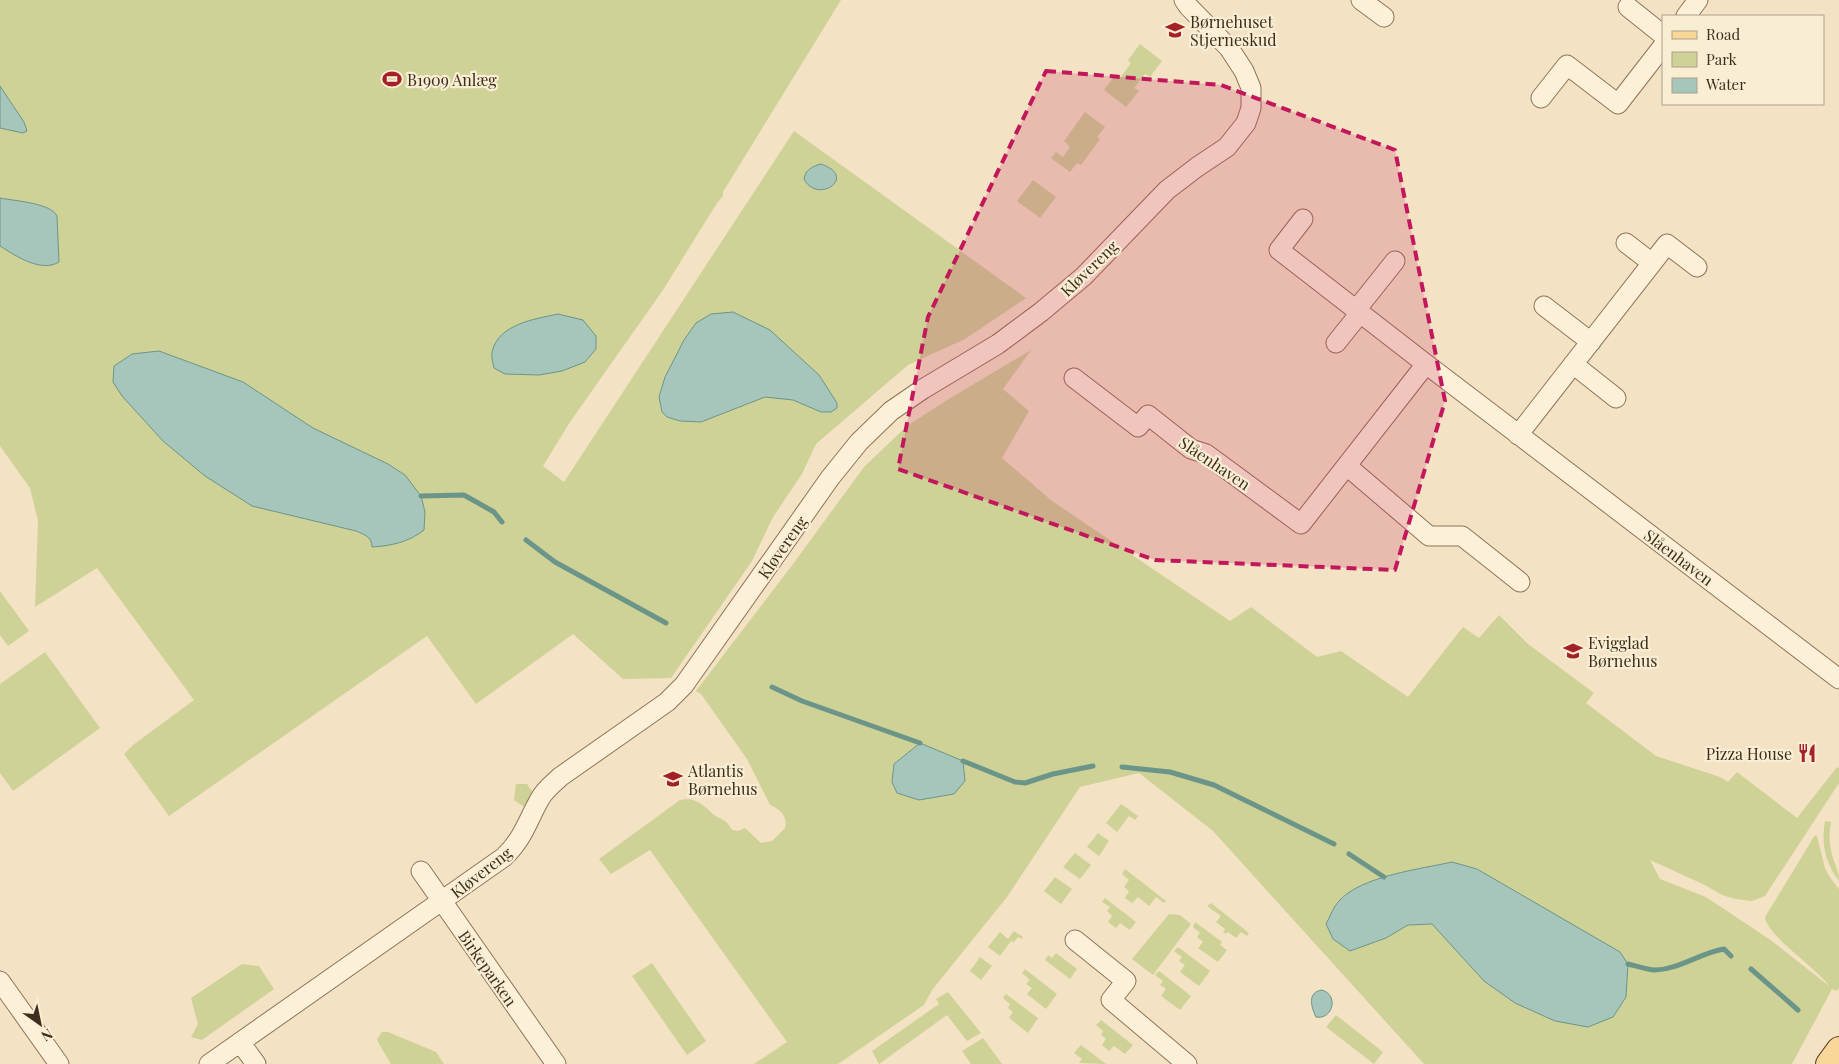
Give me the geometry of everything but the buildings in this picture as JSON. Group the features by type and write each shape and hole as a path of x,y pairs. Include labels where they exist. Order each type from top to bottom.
{"main road":[{"path":"1828,1064 1839,1049"}],"street":[{"name":"Kløvereng","path":"209,1064 490,868 515,847 524,834 542,796 560,777 667,702 684,685 830,478 859,442 890,411 998,344 1041,312 1084,276 1167,190 1227,147 1246,123 1249,116 1251,88 1244,71 1229,48 1184,0"},
{"path":"1362,0 1384,17"},
{"path":"1687,15 1698,0"},
{"path":"1628,7 1662,34"},
{"path":"1542,98 1567,65 1618,104 1662,47"},
{"name":"Slåenhaven","path":"1303,219 1279,250 1518,435 1839,679"},
{"path":"1626,243 1652,263"},
{"path":"1518,435 1667,244 1697,267"},
{"path":"1336,343 1395,261"},
{"path":"1544,306 1591,342"},
{"name":"Slåenhaven","path":"1074,378 1138,428 1148,415 1192,449 1206,454 1301,524 1426,364"},
{"path":"1573,364 1616,398"},
{"path":"1347,466 1429,536 1462,536 1520,582"},
{"name":"Birkeparken","path":"421,871 556,1064"},
{"path":"1075,940 1126,982 1110,1000 1188,1064"},
{"path":"0,981 59,1064"},
{"path":"240,1042 256,1064"}],"highlighted area":[{"path":"1046,71 1221,85 1395,150 1445,401 1395,570 1155,560 898,469 928,317"}],"green space":[{"path":"0,0 841,0 723,192 723,196 663,290 570,422 543,466 564,482 794,131 1026,298 965,339 908,365 816,444 802,474 773,517 752,561 671,678 623,679 573,634 476,704 427,636 169,816 124,754 133,745 194,700 97,568 35,607 38,521 30,488 0,446"},
{"path":"1140,44 1162,61 1150,77 1145,74 1134,88 1139,91 1126,107 1104,90 1116,74 1121,77 1131,63 1128,60"},
{"path":"1085,112 1105,127 1097,137 1100,139 1081,165 1077,163 1070,172 1051,158 1056,152 1063,157 1070,147 1064,141"},
{"path":"1033,180 1056,197 1040,218 1017,201"},
{"path":"1031,350 1003,389 1029,411 1002,458 1052,501 1230,621 1251,607 1317,657 1341,651 1408,697 1463,627 1479,638 1499,615 1528,644 1594,693 1586,703 1656,756 1720,777 1728,782 1737,772 1797,818 1837,767 1839,768 1839,783 1765,896 1752,901 1722,895 1705,885 1650,860 1660,879 1706,897 1772,941 1829,986 1774,933 1765,917 1815,835 1817,836 1825,868 1839,889 1839,988 1836,991 1832,989 1792,1064 1424,1064 1213,831 1139,773 1080,787 1007,897 932,990 924,1005 838,1064 754,1064 787,1042 650,850 611,874 599,859 680,800 686,799 699,803 726,822 732,830 738,831 745,828 761,843 772,841 785,828 784,817 780,811 770,805 747,759 701,694 696,691 864,467 907,426","holes":["1477,869 1458,951 1432,924 1408,925"]},
{"path":"0,591 29,631 8,646 0,635"},
{"path":"45,652 100,728 13,791 0,773 0,684"},
{"path":"516,784 527,784 534,794 526,808 514,800"},
{"path":"1121,804 1138,816 1135,820 1129,816 1117,832 1106,823"},
{"path":"1825,821 1831,822 1830,846 1839,881 1830,867 1825,853"},
{"path":"1098,833 1109,841 1099,856 1087,847"},
{"path":"1075,853 1091,865 1080,879 1063,867"},
{"path":"1125,869 1166,901 1164,903 1156,897 1149,906 1138,897 1132,903 1125,898 1129,891 1124,887 1129,880 1122,874"},
{"path":"1055,877 1072,889 1061,904 1044,891"},
{"path":"1105,898 1136,922 1130,930 1120,923 1116,928 1108,922 1112,916 1107,911 1110,907 1102,902"},
{"path":"1211,903 1249,933 1247,936 1241,932 1236,938 1228,932 1226,934 1223,932 1225,929 1216,922 1221,916 1207,906"},
{"path":"1169,914 1180,915 1191,924 1153,975 1132,959"},
{"path":"1195,922 1222,942 1220,945 1227,950 1218,962 1198,948 1203,942 1197,937 1200,933 1193,927"},
{"path":"1014,931 1023,937 1022,939 1018,937 1014,942 1011,941 1000,956 988,947 1000,932 1008,939"},
{"path":"1178,947 1210,971 1199,986 1180,972 1185,965 1179,961 1182,957 1174,951"},
{"path":"1056,953 1077,969 1070,979 1045,960 1048,955 1052,958"},
{"path":"980,957 992,966 981,980 970,971"},
{"path":"652,963 706,1041 687,1055 632,976"},
{"path":"242,964 259,966 274,989 202,1040 191,1037 198,1024 191,998"},
{"path":"1025,969 1057,994 1046,1009 1027,994 1032,988 1026,984 1030,980 1022,973"},
{"path":"1159,971 1191,996 1180,1010 1161,996 1166,989 1160,985 1163,981 1155,975"},
{"path":"948,992 981,1033 967,1041 947,1015 879,1064 872,1051 939,1004 936,999"},
{"path":"1006,994 1038,1018 1028,1033 1009,1018 1013,1012 1008,1008 1010,1004 1003,998"},
{"path":"1336,1015 1383,1052 1374,1064 1326,1027"},
{"path":"1101,1020 1133,1045 1125,1054 1114,1046 1109,1051 1102,1045 1106,1039 1101,1035 1103,1031 1096,1025"},
{"path":"382,1032 388,1032 436,1052 444,1064 391,1064 377,1039"},
{"path":"983,1038 1002,1064 971,1064 962,1051"},
{"path":"1081,1045 1106,1064 1079,1063 1082,1059 1074,1053"}],"water":[{"path":"0,86 24,122 27,131 23,133 0,128"},
{"path":"821,164 832,169 836,175 836,181 832,186 825,189 817,189 810,186 804,179 810,169"},
{"path":"0,198 40,205 48,208 57,216 59,262 44,266 29,262 0,246"},
{"path":"733,312 770,330 819,375 837,403 837,408 831,412 821,412 793,400 765,397 701,422 680,421 667,417 662,412 659,397 665,377 684,340 696,323 711,314"},
{"path":"558,314 583,320 596,336 596,349 585,362 562,371 539,375 505,374 494,368 492,352 496,343 509,329 519,324"},
{"path":"159,351 243,382 313,428 388,464 405,475 421,496 425,512 424,530 412,538 399,543 372,547 372,544 365,535 356,531 252,506 205,476 163,441 122,396 113,382 114,366 132,354"},
{"path":"920,743 963,761 965,781 954,794 919,800 897,793 892,782 894,764"},
{"path":"1452,862 1477,869 1620,952 1628,964 1626,997 1613,1017 1588,1027 1555,1021 1515,1003 1484,981 1432,924 1408,925 1386,938 1350,951 1333,939 1326,924 1337,903 1349,892 1362,885 1392,875"},
{"path":"1322,990 1331,997 1332,1006 1326,1015 1316,1017 1312,1005 1312,997 1317,991"}],"waterway":[{"path":"421,496 464,495 494,512 502,522"},
{"path":"526,540 555,562 666,623"},
{"path":"772,687 802,701 920,743"},
{"path":"963,761 1015,782 1025,783 1053,774 1093,766"},
{"path":"1122,767 1170,772 1214,785 1334,844"},
{"path":"1349,854 1384,877"},
{"path":"1628,964 1655,970 1673,967 1724,949 1731,956"},
{"path":"1751,969 1798,1010"}],"place":[{"name":"Børnehuset Stjerneskud","path":"1175,30"},
{"name":"B1909 Anlæg","path":"392,79"},
{"name":"Evigglad Børnehus","path":"1573,651"},
{"name":"Pizza House","path":"1807,753"},
{"name":"Atlantis Børnehus","path":"673,779"}]}
